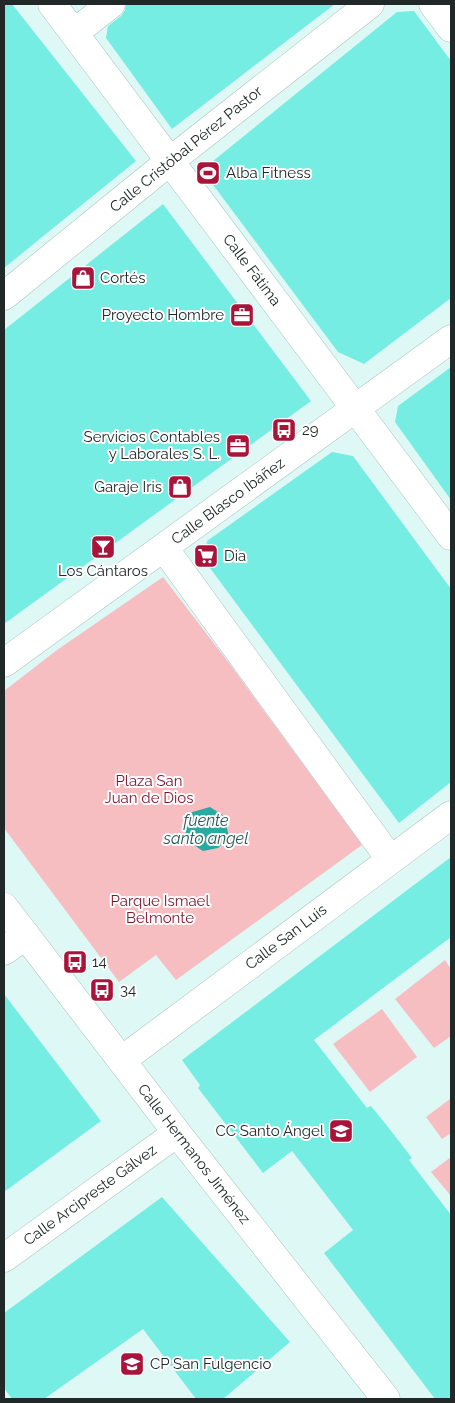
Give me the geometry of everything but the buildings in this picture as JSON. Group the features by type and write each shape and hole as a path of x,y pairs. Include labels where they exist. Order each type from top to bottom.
{"street":[{"name":"Calle Fátima","path":"52,4 451,536"},
{"path":"74,33 110,4"},
{"name":"Calle Cristóbal Pérez Pastor","path":"4,296 170,161 370,4"},
{"path":"433,4 451,28"},
{"name":"Calle Blasco Ibáñez","path":"4,663 451,339"},
{"path":"164,548 390,859"},
{"name":"Calle San Luis","path":"122,1060 451,815"},
{"name":"Calle Hermanos Jiménez","path":"4,907 177,1133 386,1399"},
{"path":"4,951 26,935"},
{"name":"Calle Arcipreste Gálvez","path":"4,1258 177,1133"}],"green space":[{"name":"Plaza San Juan de Dios","path":"163,577 229,663 362,845 176,980 156,955 119,982 4,828 4,691 57,650"},
{"path":"445,960 451,969 451,1036 434,1048 395,999"},
{"path":"382,1009 417,1057 370,1092 333,1044"},
{"path":"450,1099 451,1133 442,1139 426,1117"},
{"path":"451,1157 451,1196 431,1172"}],"water":[{"name":"fuente santo angel","path":"210,807 224,816 229,837 218,848 203,851 189,839 186,826 189,813"}],"place":[{"name":"Alba Fitness","path":"208,173"},
{"name":"Cortés","path":"83,278"},
{"name":"Proyecto Hombre","path":"242,315"},
{"name":"29","path":"284,430"},
{"name":"Servicios Contables y Laborales S. L.","path":"238,446"},
{"name":"Garaje Iris","path":"180,487"},
{"name":"Los Cántaros","path":"103,547"},
{"name":"Dia","path":"206,556"},
{"name":"14","path":"75,962"},
{"name":"34","path":"102,990"},
{"name":"CC Santo Ángel","path":"341,1131"},
{"name":"CP San Fulgencio","path":"132,1364"}],"park label":[{"name":"Parque Ismael Belmonte","path":"160,910"}]}
